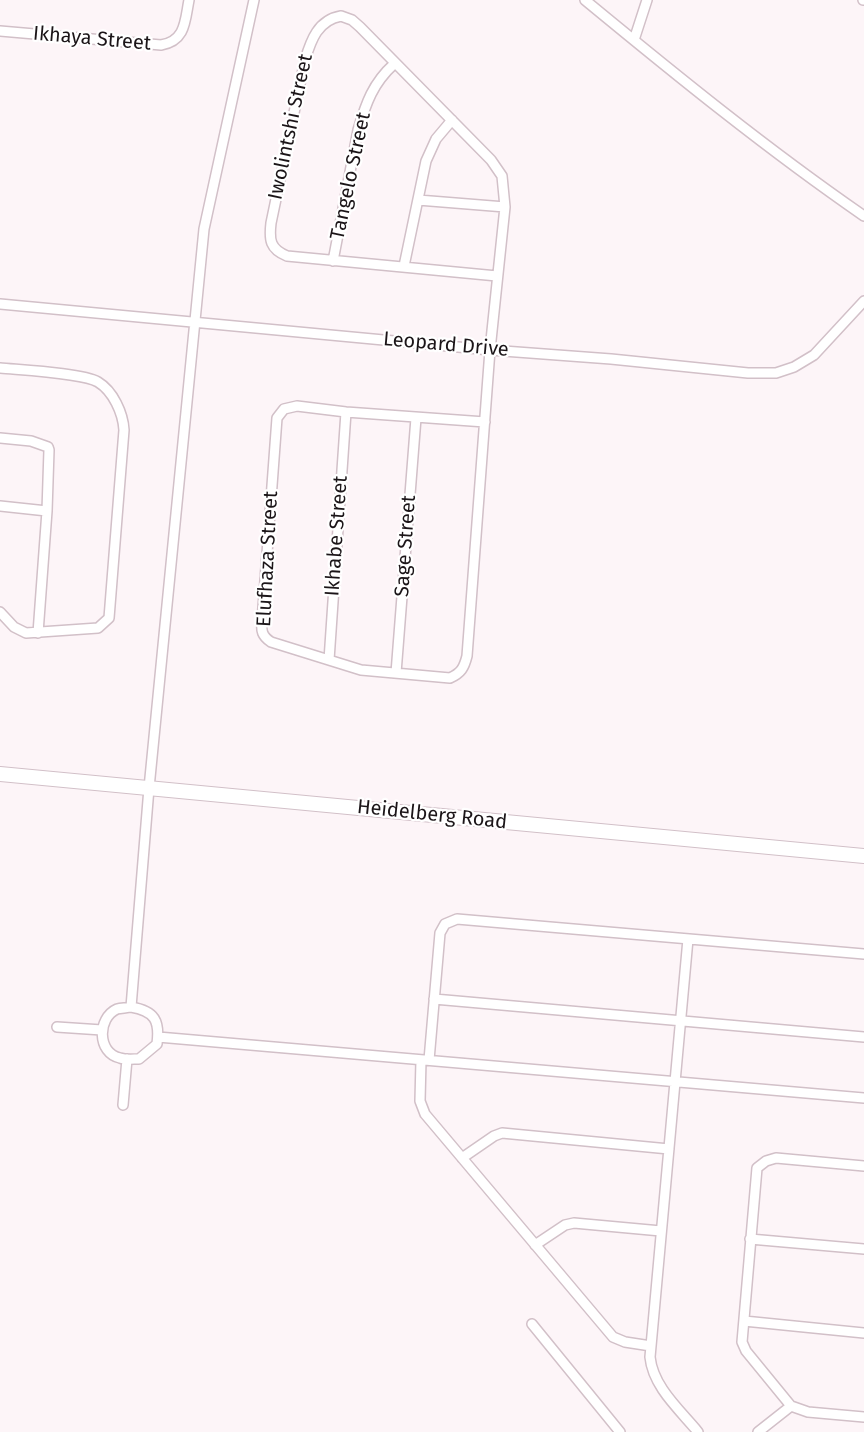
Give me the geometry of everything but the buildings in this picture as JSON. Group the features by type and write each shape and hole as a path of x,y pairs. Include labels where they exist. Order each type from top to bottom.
{"main road":[{"name":"Heidelberg Road","path":"0,774 864,856"}],"street":[{"name":"Ikhaya Street","path":"0,31 161,45 171,43 181,34 189,0"},
{"path":"131,1007 149,788 204,230 254,0"},
{"path":"585,0 806,175 864,216"},
{"path":"634,40 647,0"},
{"name":"Iwolintshi Street","path":"490,350 505,207 502,176 498,168 360,27 352,20 341,16 326,21 309,45 275,200 270,231 271,241 278,252 287,256 497,276"},
{"name":"Tangelo Street","path":"333,261 364,109 377,82 394,64"},
{"path":"404,267 430,151 436,139 452,120"},
{"path":"418,200 505,207"},
{"name":"Leopard Drive","path":"0,304 196,324 776,373 794,367 814,355 864,301"},
{"name":"Elufhaza Street","path":"485,422 291,406 281,412 277,418 261,631 264,637 271,642 361,670 450,678 459,674 465,667 467,656 485,422 490,350"},
{"path":"0,368 84,378 99,382 116,404 123,421 124,437 109,618 98,628 26,633 20,631 0,612"},
{"name":"Ikhabe Street","path":"329,660 346,412"},
{"name":"Sage Street","path":"396,673 416,418"},
{"path":"0,438 31,441 48,447 50,454 38,633"},
{"path":"0,506 47,511"},
{"path":"651,1346 613,1337 424,1114 420,1101 434,999 440,933 445,924 457,919 864,954"},
{"path":"688,939 651,1346 651,1368 658,1384 698,1432"},
{"path":"434,999 864,1037"},
{"path":"131,1007 144,1010 153,1016 159,1028 157,1044 139,1059 118,1058 109,1052 103,1043 102,1030 107,1017 116,1010 131,1007"},
{"path":"57,1027 102,1030"},
{"path":"158,1037 864,1098"},
{"path":"123,1105 127,1059"},
{"path":"462,1158 502,1133 669,1149"},
{"path":"864,1166 776,1158 766,1161 757,1168 742,1342 746,1352 791,1406 808,1412 864,1417"},
{"path":"535,1245 565,1224 661,1231"},
{"path":"750,1239 864,1249"},
{"path":"744,1322 864,1333"},
{"path":"532,1324 620,1432"},
{"path":"758,1432 791,1406"}]}
